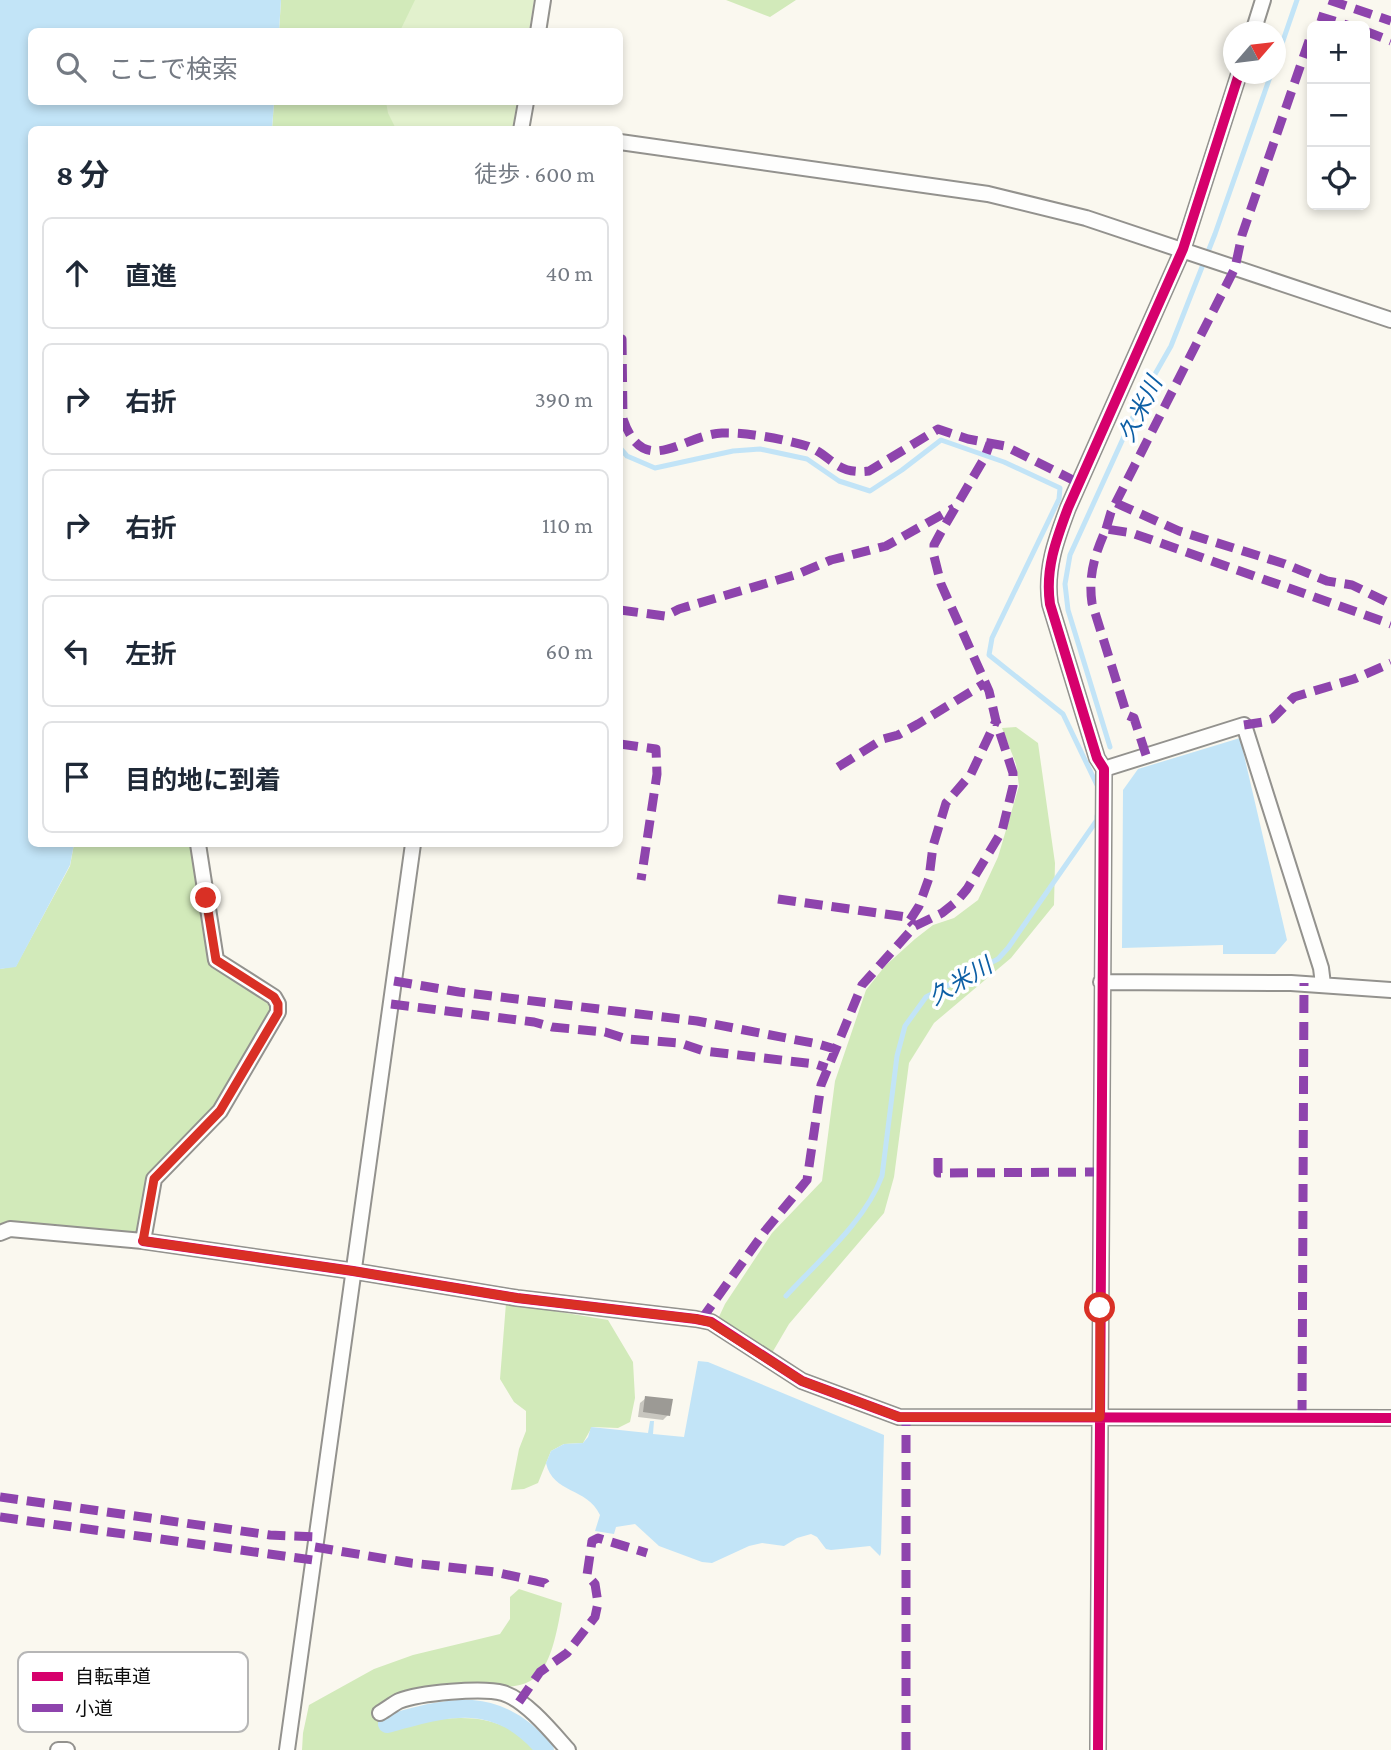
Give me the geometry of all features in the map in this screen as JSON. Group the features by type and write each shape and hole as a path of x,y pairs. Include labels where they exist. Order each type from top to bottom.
{"street":[{"path":"539,28 543,0"},
{"path":"1256,21 1263,0"},
{"path":"1098,1750 1104,769 1097,758 1050,604 1047,586 1052,549 1068,508 1185,250 1236,84"},
{"path":"522,126 525,105"},
{"path":"623,142 989,194 1086,218 1391,320"},
{"path":"1104,769 1244,725 1321,968 1323,984"},
{"path":"143,1241 154,1179 220,1111 278,1013 278,1004 274,997 216,960 198,847"},
{"path":"287,1750 413,847"},
{"path":"1101,982 1323,984 1391,990"},
{"path":"0,1233 10,1229 143,1241 517,1298 710,1322 802,1381 899,1417 1391,1418"},
{"path":"380,1713 400,1701 436,1694 504,1693 540,1719 568,1750"},
{"path":"58,1750 67,1750"}],"green space":[{"path":"281,0 415,0 401,28 279,28"},
{"path":"327,0 534,0 529,28 324,28"},
{"path":"726,0 796,0 770,17"},
{"path":"274,105 387,105 394,126 272,126"},
{"path":"313,105 517,105 513,126 310,126"},
{"path":"1016,727 1038,743 1055,863 1054,905 1011,958 934,1023 909,1063 894,1177 884,1213 789,1324 772,1353 734,1337 717,1321 725,1304 772,1233 822,1181 835,1081 866,990 885,966 915,939 933,925 954,918 978,900 998,857 1019,786 1016,764 1002,728"},
{"path":"73,847 192,847 210,956 270,1001 272,1011 211,1111 148,1176 138,1231 132,1234 17,1222 0,1224 0,969 16,966 70,866"},
{"path":"506,1303 608,1320 633,1362 635,1398 630,1422 618,1428 592,1427 583,1443 564,1444 551,1451 538,1483 524,1489 511,1490 519,1449 526,1431 526,1411 514,1402 500,1379"},
{"path":"519,1589 562,1603 547,1661 538,1675 525,1683 510,1687 429,1689 375,1710 388,1728 447,1718 485,1720 520,1735 536,1750 302,1750 309,1705 374,1669 413,1655 500,1634 510,1619 510,1597"}],"water":[{"path":"0,0 281,0 279,28 28,28 28,105 274,105 272,126 28,126 28,847 73,847 70,865 16,967 0,969"},
{"path":"1240,738 1287,940 1275,954 1223,954 1223,945 1122,948 1123,790 1138,769"},
{"path":"698,1361 708,1362 884,1435 880,1556 870,1546 826,1549 817,1537 811,1534 784,1546 762,1543 749,1546 712,1563 702,1562 659,1546 635,1524 616,1527 614,1534 595,1531 600,1515 587,1499 563,1486 550,1473 546,1463 551,1451 564,1444 583,1443 591,1427 648,1433 650,1421 654,1421 653,1434 684,1437"}],"building":[{"path":"645,1396 673,1399 670,1416 643,1412"}],"waterway":[{"name":"久米川","path":"1286,32 1297,0"},
{"name":"久米川","path":"1110,747 1068,610 1065,584 1070,555 1142,397 1171,346 1215,234 1268,84"},
{"path":"623,451 627,456 655,468 733,451 760,449 807,459 839,481 870,491 941,440 1004,462 1060,488 1059,499 992,638 989,655 1063,714 1097,785"},
{"name":"久米川","path":"786,1296 853,1225 882,1176 897,1056 905,1026 926,997 998,959 1097,820 1097,816"},
{"path":"387,1724 432,1712 472,1709 509,1719 545,1750"}],"marked path":[{"path":"1329,0 1391,21"},
{"path":"1318,16 1334,21"},
{"path":"1370,33 1391,41"},
{"path":"1106,529 1111,512 1235,268 1242,235 1307,46"},
{"path":"623,419 632,437 642,447 653,451 665,450 707,435 742,434 807,446 841,467 858,471 869,471 938,429 968,439 1005,446 1079,483"},
{"path":"701,1320 765,1231 807,1180 821,1085 862,985 915,926 942,913 957,901 1002,831 1013,786 1013,773 989,691 941,584 934,556 934,545 985,457 990,443"},
{"path":"1116,503 1179,531 1285,564 1327,581 1352,585 1391,604"},
{"path":"623,610 665,616 679,609 798,574 831,560 886,546 954,508"},
{"path":"1146,755 1134,718 1127,715 1092,603 1093,565 1106,529 1132,533 1391,624"},
{"path":"1244,725 1272,719 1294,697 1354,679 1391,663"},
{"path":"838,767 883,739 898,735 918,724 985,683"},
{"path":"910,920 919,906 929,878 933,846 946,803 971,774 996,721"},
{"path":"623,744 656,749 657,774 641,880"},
{"path":"778,899 906,917 913,924"},
{"path":"394,981 459,992 697,1021 835,1049"},
{"path":"1302,1418 1304,983"},
{"path":"391,1004 605,1032 627,1039 680,1043 704,1051 815,1064 827,1068"},
{"path":"938,1158 938,1173 1101,1172"},
{"path":"906,1417 906,1750"},
{"path":"0,1497 270,1535 316,1537"},
{"path":"0,1517 313,1560"},
{"path":"519,1702 540,1672 567,1653 595,1617 598,1603 595,1584 587,1575 592,1541 598,1538 647,1553"},
{"path":"315,1547 411,1563 495,1572 545,1583 550,1591"}],"cycle path":[{"path":"1098,1750 1104,769 1097,758 1050,604 1049,579 1056,543 1068,508 1183,249 1236,84"},
{"path":"143,1241 517,1298 711,1322 802,1381 899,1417 1391,1418"}],"route":[{"path":"206,898 216,960 274,997 278,1004 278,1013 220,1111 154,1179 143,1241 517,1298 710,1322 802,1381 899,1417 1100,1417 1100,1308"}]}
